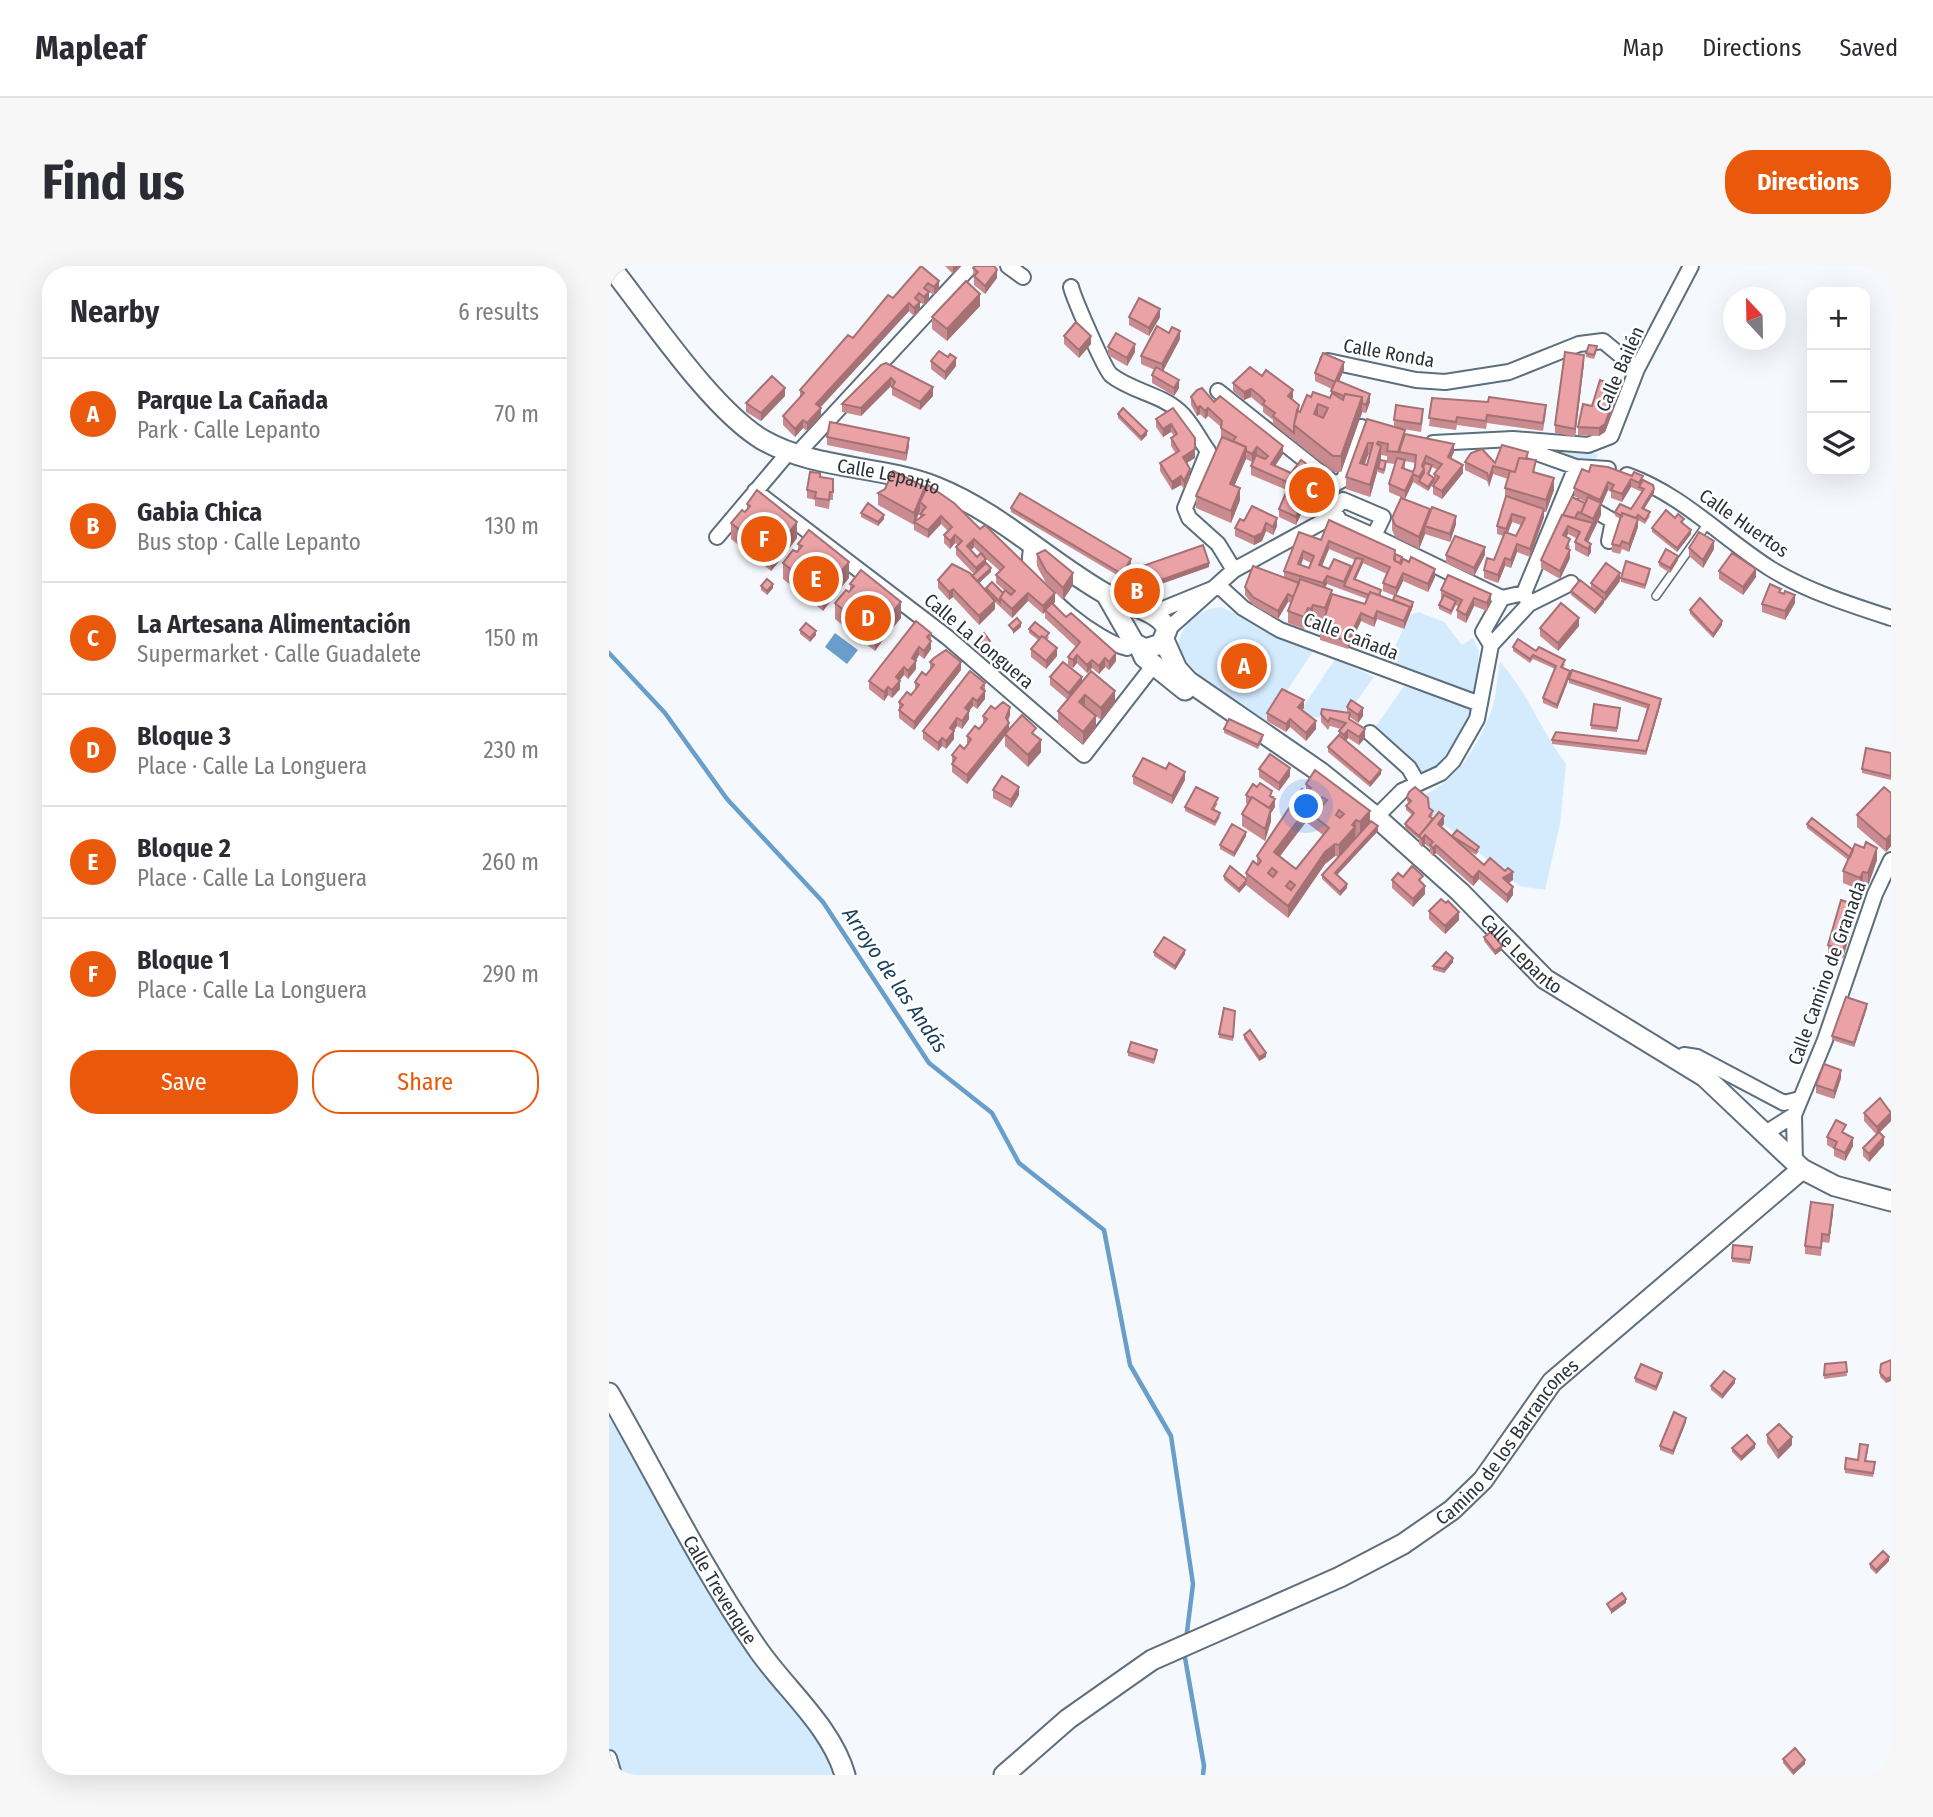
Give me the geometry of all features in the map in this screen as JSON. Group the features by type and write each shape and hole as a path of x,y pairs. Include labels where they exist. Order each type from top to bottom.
{"street":[{"name":"Calle Lepanto","path":"610,266 713,396 760,438 792,454 901,475 934,486 967,502 1106,594 1150,613"},
{"path":"717,537 755,491 888,365 971,266"},
{"path":"1008,266 1023,277"},
{"name":"Calle Bailén","path":"1421,442 1444,444 1513,439 1588,445 1601,442 1613,432 1637,369 1691,266"},
{"path":"1071,287 1077,308 1095,339 1110,375 1179,411 1208,451 1185,508 1189,518 1241,566 1265,572 1257,567 1256,562 1323,525 1329,528 1325,538"},
{"name":"Calle Ronda","path":"1328,361 1416,380 1445,382 1509,372 1579,344 1603,341 1637,369"},
{"path":"1218,391 1374,536 1502,598 1527,598 1570,583"},
{"path":"1135,642 1156,648 1165,635 1241,566 1322,522 1337,502 1361,428 1398,437"},
{"name":"Calle Huertos","path":"1513,439 1517,446 1576,467 1594,466 1617,471 1655,485 1773,570 1847,604 1891,618"},
{"path":"1375,817 1402,791 1417,782 1441,774 1453,761 1477,719 1491,645 1527,598 1576,467"},
{"name":"Calle La Longuera","path":"755,491 947,637 1084,755 1153,666"},
{"path":"1564,494 1603,513 1613,521 1609,541"},
{"path":"1337,502 1383,517 1374,536"},
{"path":"1293,555 1299,540 1310,544"},
{"path":"1032,543 1030,565 1040,584 1060,605 1112,645 1127,648 1135,642"},
{"path":"1135,642 1133,621 1216,587"},
{"name":"Calle Cañada","path":"1216,587 1243,608 1280,630 1480,704"},
{"name":"Calle Lepanto","path":"1106,594 1144,657 1153,666 1187,692 1228,716 1248,723"},
{"path":"1491,645 1483,632 1502,598"},
{"path":"1150,613 1162,619 1165,635"},
{"name":"Calle Lepanto","path":"1165,635 1177,669 1188,681 1320,772 1375,817 1460,892 1545,979 1680,1059 1731,1099 1799,1166 1835,1186 1891,1201"},
{"path":"1370,733 1409,768 1417,782"},
{"name":"Calle Camino de Granada","path":"1790,1118 1825,1040 1875,894 1891,860"},
{"path":"1680,1059 1684,1055 1697,1057 1784,1103 1790,1118 1799,1166"},
{"path":"1784,1103 1800,1099"},
{"path":"1764,1134 1790,1118"},
{"name":"Camino de los Barrancones","path":"1004,1775 1068,1719 1124,1676 1151,1660 1340,1577 1403,1544 1452,1510 1483,1480 1552,1382 1799,1166"},
{"name":"Calle Trevenque","path":"610,1396 722,1593 757,1649 834,1748 845,1775"},
{"path":"609,1758 614,1775"}],"lane":[{"path":"1656,596 1708,523"}],"shaded area":[{"path":"1538,444 1598,454 1595,461 1577,462 1540,451"},
{"path":"1221,607 1314,650 1267,721 1206,684 1182,658 1179,643 1187,624 1210,609"},
{"path":"1419,612 1444,622 1462,645 1473,638 1479,651 1476,696 1388,661 1410,615"},
{"path":"1335,659 1374,677 1347,714 1350,721 1298,715"},
{"path":"1500,662 1510,673 1566,764 1560,824 1545,890 1520,886 1429,812 1421,796 1446,782 1475,746 1493,705"},
{"path":"1404,686 1475,707 1457,748 1443,764 1424,774 1374,729"},
{"path":"609,1418 696,1559 726,1617 830,1755 838,1775 609,1775"}],"water":[{"path":"835,633 858,650 847,664 825,647"}],"building":[{"path":"921,266 939,281 934,287 928,283 924,288 929,292 924,297 919,293 915,298 920,302 914,308 909,303 816,404 821,408 807,423 803,420 795,429 783,416 804,393 800,390 848,335 853,338 888,295 893,298"},
{"path":"994,266 997,270 985,286 974,276 978,272 973,268"},
{"path":"966,281 980,294 947,329 932,317"},
{"path":"1139,298 1160,309 1149,328 1129,317"},
{"path":"1076,322 1091,336 1079,350 1064,336"},
{"path":"1157,326 1169,333 1172,327 1180,331 1162,364 1141,356"},
{"path":"1116,333 1135,344 1127,358 1108,347"},
{"path":"1589,345 1597,346 1594,355 1586,353"},
{"path":"939,351 948,357 950,354 956,358 945,372 931,361"},
{"path":"1565,352 1584,355 1575,429 1555,425"},
{"path":"1323,353 1344,362 1335,382 1315,373"},
{"path":"886,363 933,387 920,402 892,387 895,382 891,378 861,408 842,404 881,365"},
{"path":"1156,367 1179,380 1174,388 1152,375"},
{"path":"1250,367 1262,376 1266,370 1293,390 1288,396 1299,405 1294,433 1273,416 1275,413 1263,404 1265,401 1259,395 1251,389 1244,392 1233,383"},
{"path":"772,376 785,388 761,413 746,403"},
{"path":"1336,380 1370,394 1366,405 1362,403 1362,397 1344,396 1331,391"},
{"path":"1600,380 1618,387 1605,424 1599,428 1578,427 1583,404 1592,406"},
{"path":"1202,388 1214,402 1220,396 1283,446 1271,464 1291,473 1301,460 1328,480 1321,494 1309,488 1296,517 1279,509 1291,481 1287,482 1251,466 1256,455 1265,459 1268,456 1257,447 1252,454 1246,451 1246,447 1233,441 1236,437 1221,428 1222,421 1208,408 1205,411 1200,406 1197,408 1191,397"},
{"path":"1313,392 1330,398 1332,393 1343,400 1345,394 1362,397 1341,456 1333,456 1294,425 1297,410 1300,412 1307,395 1311,397","holes":["1318,404 1328,408 1323,418 1314,414"]},
{"path":"1489,397 1546,405 1543,423 1487,415 1486,421 1457,417 1456,422 1429,418 1432,398 1488,402"},
{"path":"1396,405 1423,409 1421,424 1394,420"},
{"path":"1123,408 1147,431 1141,437 1118,414"},
{"path":"1173,408 1195,438 1195,449 1183,457 1190,469 1184,481 1181,476 1172,482 1160,463 1179,451 1171,438 1177,434 1171,424 1163,429 1156,419"},
{"path":"1367,419 1405,430 1398,452 1387,451 1388,444 1378,442 1381,446 1370,485 1346,477","holes":["1368,443 1373,443 1367,465 1360,463"]},
{"path":"830,422 909,438 906,453 827,437"},
{"path":"1405,434 1454,444 1448,457 1463,465 1442,491 1433,486 1439,477 1434,474 1442,464 1426,456 1422,466 1424,469 1419,477 1413,474 1405,491 1389,484 1397,458 1405,460 1402,468 1413,472 1415,467 1416,455 1399,452"},
{"path":"1222,437 1246,447 1230,484 1240,488 1231,511 1196,496"},
{"path":"1502,445 1528,452 1526,459 1519,458 1515,472 1493,466 1489,479 1487,473 1465,462 1471,453 1482,449 1495,463"},
{"path":"1519,458 1536,460 1533,472 1554,478 1546,500 1505,488 1510,471 1515,472"},
{"path":"1380,460 1386,461 1384,470 1378,468"},
{"path":"1425,463 1432,465 1428,474 1434,478 1428,487 1419,481 1424,473"},
{"path":"1591,465 1608,467 1632,476 1634,472 1643,476 1639,483 1631,479 1622,494 1611,490 1614,485 1608,482 1600,500 1574,488 1582,469 1589,472"},
{"path":"893,471 925,487 914,513 878,493 885,489"},
{"path":"810,472 833,479 833,492 830,492 829,500 815,498 816,492 807,490"},
{"path":"1643,480 1653,485 1654,489 1642,508 1650,512 1645,520 1638,515 1636,518 1615,512 1620,504 1631,509 1644,489 1639,487"},
{"path":"928,485 954,503 980,529 985,525 1055,593 1043,606 1028,593 1012,609 1000,598 1005,590 1011,595 1015,591 996,575 1004,567 974,539 967,546 977,557 981,553 986,559 976,568 956,547 962,541 955,535 950,541 944,535 952,527 941,516 928,530 914,522 924,515 920,514 926,507 920,502"},
{"path":"757,490 797,522 787,535 774,525 770,532 781,543 771,555 731,523 742,510 745,512 750,506 747,504"},
{"path":"1020,493 1131,559 1122,574 1011,508"},
{"path":"1506,496 1544,509 1530,549 1517,544 1511,560 1505,558 1498,575 1484,570 1487,558 1494,560 1505,532 1516,536 1525,518 1512,514 1506,529 1497,526"},
{"path":"1572,497 1585,503 1581,513 1578,512 1575,518 1563,515"},
{"path":"1588,497 1601,503 1593,519 1581,513"},
{"path":"1401,498 1430,509 1419,537 1395,525 1392,518"},
{"path":"868,503 884,515 878,522 861,513"},
{"path":"1252,506 1277,518 1273,527 1266,523 1262,533 1254,537 1235,528 1240,519 1244,521"},
{"path":"1432,507 1456,516 1450,534 1425,526"},
{"path":"1666,510 1675,518 1678,514 1684,519 1681,522 1691,530 1677,548 1652,528"},
{"path":"1622,513 1638,519 1629,544 1622,541 1620,546 1612,544"},
{"path":"1562,515 1593,523 1585,540 1591,544 1588,549 1575,542 1580,532 1568,526 1563,535 1570,539 1566,548 1570,550 1560,571 1541,560"},
{"path":"1329,520 1395,550 1394,560 1401,564 1403,559 1409,562 1411,557 1435,569 1428,584 1403,573 1396,588 1383,583 1390,567 1329,541 1319,565 1329,569 1334,559 1351,566 1344,582 1327,576 1323,583 1284,571 1299,532 1321,540","holes":["1303,551 1314,556 1309,568 1298,564"]},
{"path":"809,530 849,562 838,575 826,565 821,572 832,583 823,595 783,563 793,550 797,552 802,546 798,544"},
{"path":"1699,532 1714,541 1703,560 1689,548"},
{"path":"1455,536 1485,547 1474,568 1446,555"},
{"path":"1203,545 1209,563 1144,586 1137,568"},
{"path":"1666,549 1678,556 1670,568 1659,562"},
{"path":"1045,550 1073,573 1063,588 1046,571 1037,554"},
{"path":"1732,553 1756,569 1743,587 1719,571"},
{"path":"1395,554 1402,557 1400,563 1395,561"},
{"path":"1356,558 1363,559 1354,579 1381,590 1379,595 1370,592 1369,595 1344,586"},
{"path":"1626,561 1650,569 1645,585 1621,578"},
{"path":"986,563 991,568 977,581 972,576"},
{"path":"1606,563 1620,573 1605,593 1591,583"},
{"path":"952,564 970,573 995,601 979,616 953,589 949,592 938,580"},
{"path":"1253,566 1299,583 1293,597 1288,594 1278,611 1253,597 1245,587"},
{"path":"861,570 901,602 890,615 878,605 873,612 885,621 875,635 835,603 846,590 849,592 854,586 850,584"},
{"path":"1448,575 1491,594 1487,603 1474,598 1466,615 1457,610 1462,600 1441,590"},
{"path":"767,579 773,584 767,591 761,586"},
{"path":"1300,579 1332,590 1325,608 1313,605 1311,609 1308,608 1304,617 1288,611"},
{"path":"1580,580 1604,599 1595,610 1571,591"},
{"path":"992,582 1003,593 1000,602 986,588"},
{"path":"1770,584 1781,589 1779,592 1795,595 1785,611 1762,604"},
{"path":"1370,592 1410,607 1404,621 1377,611 1374,619 1361,613 1348,641 1320,632 1332,594 1365,604"},
{"path":"1395,595 1413,602 1410,611 1410,607 1393,600"},
{"path":"1444,595 1456,601 1451,611 1439,605"},
{"path":"1700,598 1722,621 1713,634 1690,610"},
{"path":"1052,603 1066,617 1071,613 1116,653 1109,662 1105,658 1099,666 1092,660 1087,665 1077,655 1073,660 1068,657 1080,642 1045,610"},
{"path":"1561,603 1579,618 1558,643 1540,628"},
{"path":"1017,618 1021,623 1013,630 1009,625"},
{"path":"916,621 931,633 927,637 931,641 924,651 919,647 912,658 916,661 908,671 904,667 896,677 900,681 892,690 888,687 884,692 869,681"},
{"path":"1035,622 1049,633 1045,638 1040,638 1029,629"},
{"path":"806,623 816,631 810,638 800,630"},
{"path":"984,633 990,641 979,650 973,643"},
{"path":"1042,636 1057,648 1046,661 1031,649"},
{"path":"1518,639 1536,651 1539,647 1565,660 1561,667 1570,671 1557,705 1543,698 1556,666 1533,655 1530,659 1513,647"},
{"path":"946,650 961,662 914,722 899,710 903,705 899,702 907,692 911,695 919,685 915,682 922,672 926,675 934,665 930,662"},
{"path":"1063,662 1082,677 1069,693 1050,677"},
{"path":"1572,670 1661,699 1646,751 1552,740 1556,732 1638,741 1649,705 1569,679"},
{"path":"970,671 985,683 981,688 985,691 977,701 973,698 965,708 969,711 962,721 957,718 950,728 954,731 946,741 942,738 938,743 923,731"},
{"path":"1091,671 1115,691 1101,708 1085,695 1079,702 1096,716 1083,732 1058,711"},
{"path":"1282,689 1304,700 1298,707 1316,721 1306,733 1290,719 1286,724 1267,713"},
{"path":"1351,700 1363,708 1358,715 1347,707"},
{"path":"1003,702 1010,707 1006,718 1009,723 967,775 952,764 956,758 952,755 960,745 964,749 968,744 971,739 967,736 975,726 979,729 987,719 983,716 991,706 995,709"},
{"path":"1594,704 1620,708 1617,728 1591,725"},
{"path":"1322,709 1350,713 1349,719 1365,729 1359,737 1348,730 1344,735 1339,731 1346,723 1330,718 1328,722 1321,714"},
{"path":"1022,715 1036,728 1032,733 1041,740 1028,755 1005,734"},
{"path":"1229,719 1263,735 1258,745 1224,729"},
{"path":"1339,735 1381,770 1370,783 1328,747"},
{"path":"1866,748 1891,753 1891,776 1862,769"},
{"path":"1270,754 1290,768 1279,783 1259,769"},
{"path":"1143,758 1166,769 1169,763 1185,772 1172,796 1133,776"},
{"path":"1315,770 1370,811 1360,822 1356,820 1352,825 1355,827 1339,845 1335,844 1325,852 1288,906 1246,873 1253,861 1258,865 1261,861 1257,856 1302,789 1306,792 1311,788 1306,784","holes":["1322,797 1327,800 1323,805 1319,802","1306,810 1329,828 1296,869 1274,852","1339,810 1344,814 1340,818 1336,815","1272,868 1277,872 1273,877 1268,873","1290,881 1295,885 1291,890 1286,886"]},
{"path":"1002,776 1019,787 1011,800 993,790"},
{"path":"1260,783 1272,791 1270,796 1275,799 1269,808 1246,795 1253,784 1257,787"},
{"path":"1196,787 1218,798 1212,809 1220,813 1215,822 1185,807"},
{"path":"1415,787 1428,798 1429,808 1433,811 1429,816 1433,819 1419,836 1405,824 1414,813 1406,806 1411,801 1407,797 1409,792"},
{"path":"1884,787 1891,793 1891,834 1886,840 1857,815"},
{"path":"1252,797 1271,809 1265,829 1242,814"},
{"path":"1439,812 1444,816 1438,824 1484,865 1490,858 1505,871 1508,868 1513,872 1503,878 1513,887 1507,895 1479,871 1473,878 1436,845 1433,848 1430,845 1433,842 1425,835 1422,839 1419,836"},
{"path":"1812,818 1853,850 1850,857 1807,824"},
{"path":"1371,821 1378,826 1335,873 1347,884 1340,892 1322,875"},
{"path":"1232,824 1246,832 1234,853 1220,845"},
{"path":"1457,830 1479,847 1476,851 1452,836"},
{"path":"1866,842 1877,848 1868,873 1863,872 1860,878 1843,871 1855,844 1864,848"},
{"path":"1230,866 1246,879 1239,889 1224,876"},
{"path":"1412,866 1423,876 1419,880 1425,886 1413,899 1392,880 1398,873 1403,877"},
{"path":"1441,899 1446,903 1448,901 1459,912 1445,926 1429,911"},
{"path":"1841,900 1856,905 1843,950 1828,945"},
{"path":"1491,932 1502,946 1495,951 1484,937"},
{"path":"1164,937 1185,950 1175,966 1154,952"},
{"path":"1446,952 1453,958 1444,969 1433,966"},
{"path":"1846,997 1867,1004 1854,1043 1832,1036"},
{"path":"1224,1008 1235,1011 1233,1037 1219,1034"},
{"path":"1250,1030 1266,1053 1259,1057 1244,1035"},
{"path":"1131,1042 1157,1050 1154,1060 1128,1052"},
{"path":"1824,1064 1841,1070 1834,1091 1816,1085"},
{"path":"1880,1098 1891,1113 1877,1127 1864,1113"},
{"path":"1836,1120 1846,1125 1842,1132 1853,1138 1845,1153 1834,1148 1837,1142 1827,1137"},
{"path":"1879,1132 1884,1137 1869,1154 1863,1148"},
{"path":"1811,1202 1833,1205 1829,1235 1822,1234 1821,1248 1805,1246"},
{"path":"1733,1245 1752,1247 1750,1260 1732,1258"},
{"path":"1891,1360 1891,1377 1886,1379 1880,1373 1881,1364"},
{"path":"1846,1362 1847,1372 1824,1375 1825,1364"},
{"path":"1641,1364 1662,1373 1656,1387 1635,1378"},
{"path":"1724,1371 1735,1379 1722,1395 1711,1386"},
{"path":"1674,1412 1686,1418 1673,1451 1660,1446"},
{"path":"1779,1424 1792,1437 1778,1451 1767,1435"},
{"path":"1747,1435 1755,1444 1741,1457 1732,1448"},
{"path":"1860,1444 1868,1445 1865,1461 1875,1462 1873,1473 1845,1469 1846,1458 1858,1460"},
{"path":"1883,1551 1889,1557 1876,1570 1870,1564"},
{"path":"1622,1593 1626,1599 1611,1610 1607,1604"},
{"path":"1795,1748 1805,1760 1793,1771 1783,1759"}],"waterway":[{"name":"Arroyo de las Andás","path":"609,653 665,713 727,799 823,902 929,1063 992,1113 1019,1163 1104,1230 1130,1365 1171,1436 1193,1584 1186,1640"},
{"name":"Arroyo de las Andás","path":"1184,1652 1204,1766 1203,1775"}],"place":[{"name":"La Artesana Alimentación","path":"1312,490"},
{"name":"Bloque 1","path":"764,539"},
{"name":"Bloque 2","path":"816,579"},
{"name":"Gabia Chica","path":"1137,591"},
{"name":"Bloque 3","path":"868,618"},
{"name":"Parque La Cañada","path":"1244,666"}]}
